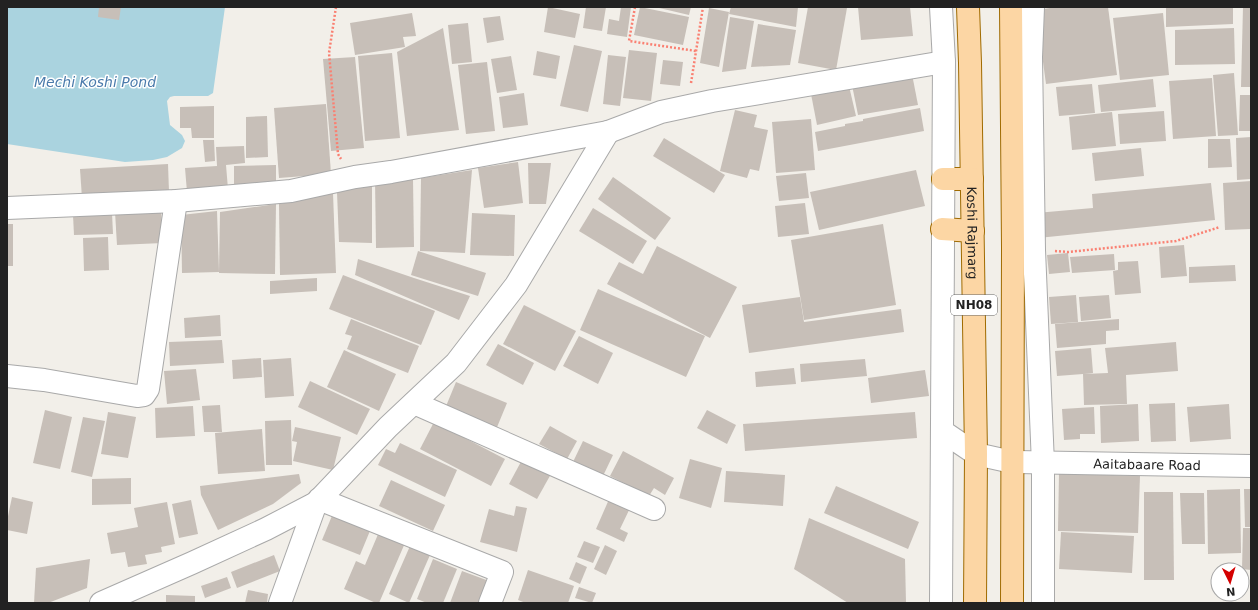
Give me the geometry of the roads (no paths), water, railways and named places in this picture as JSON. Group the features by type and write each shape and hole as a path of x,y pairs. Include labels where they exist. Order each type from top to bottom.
{"main road":[{"name":"Koshi Rajmarg","path":"968,7 976,454 975,603"},
{"name":"NH08","path":"1011,7 1012,603"},
{"path":"942,179 972,179"},
{"path":"942,229 973,231"}],"street":[{"path":"941,603 942,179 944,62 942,7"},
{"path":"1033,7 1032,57 1034,250 1043,464 1043,603"},
{"path":"7,208 176,200 291,191 355,177 391,172 608,132 661,112 712,101 944,62"},
{"path":"101,603 260,532 318,501 388,427 456,363 516,285 608,132"},
{"path":"7,376 44,380 144,396 148,389 176,200"},
{"path":"414,403 654,509"},
{"path":"942,431 976,454"},
{"name":"Aaitabaare Road","path":"976,454 1012,462 1043,464 1251,466"},
{"path":"280,603 318,501"},
{"path":"318,501 502,572 490,603"}],"water":[{"name":"Mechi Koshi Pond","path":"7,7 225,7 213,93 208,96 174,96 170,97 167,101 170,125 182,135 185,141 182,148 167,157 153,160 125,162 7,144"}]}
